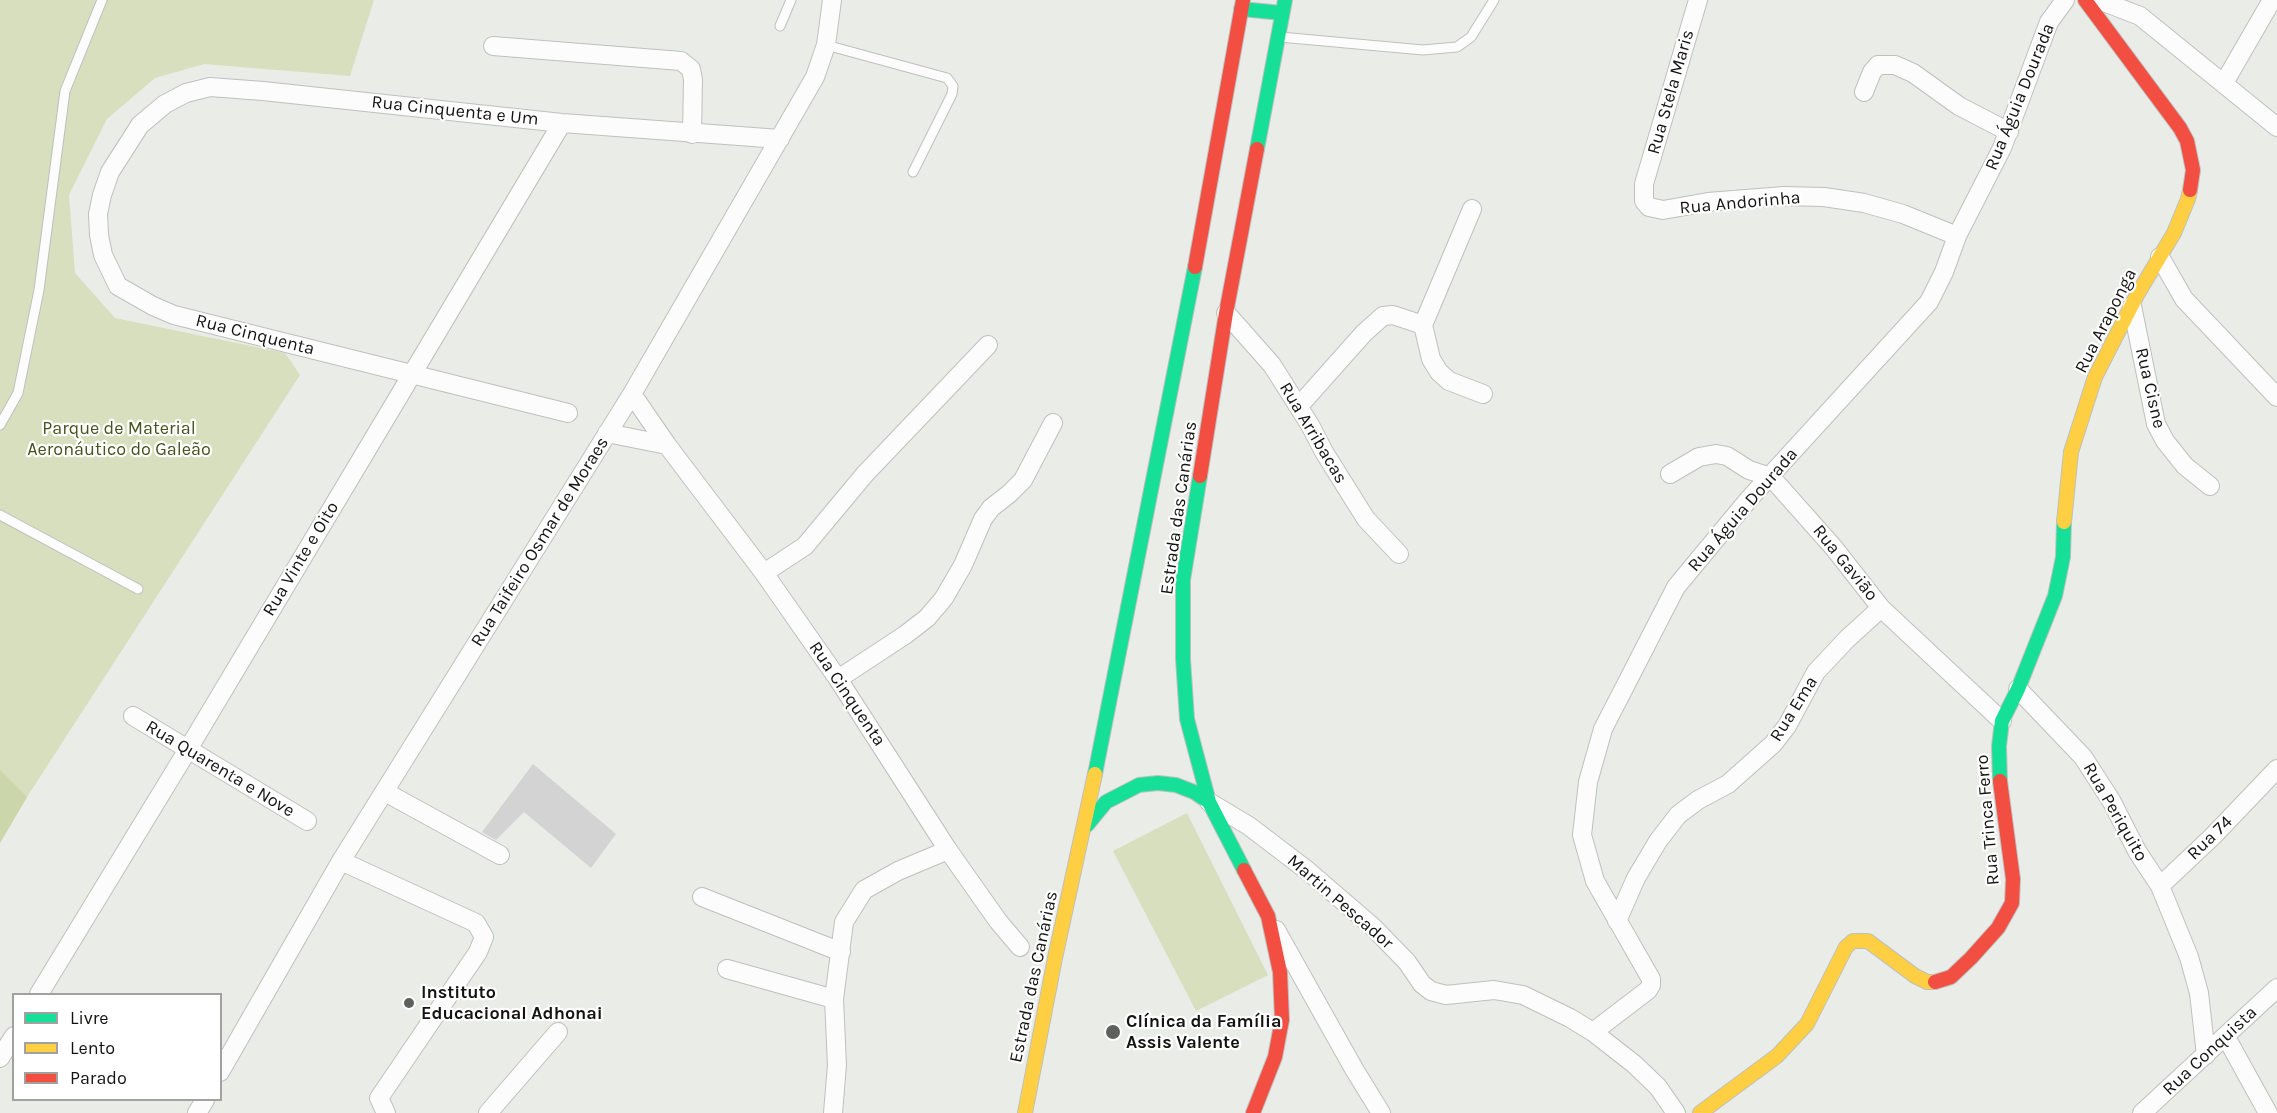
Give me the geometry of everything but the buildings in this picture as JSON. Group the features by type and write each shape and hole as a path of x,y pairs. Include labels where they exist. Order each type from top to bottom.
{"main road":[{"name":"Rua Araponga","path":"2018,689 2055,596 2063,557 2065,497 2071,452 2095,377 2174,233 2188,199 2193,170 2187,141 2180,128 2085,0"},
{"name":"Estrada das Canárias","path":"1025,1113 1055,958 1084,831 1190,296 1242,4"},
{"path":"1242,4 1284,7"},
{"name":"Estrada das Canárias","path":"1253,1113 1275,1057 1282,1020 1280,972 1268,916 1209,802 1187,719 1183,580 1226,313 1284,7"},
{"name":"Rua Trinca Ferro","path":"1700,1113 1777,1056 1807,1024 1846,947 1853,941 1868,941 1915,976 1927,982 1939,982 1951,977 1998,928 2012,903 2013,879 1999,746 2002,721 2018,689"},
{"path":"1084,831 1106,802 1139,785 1158,783 1176,785 1194,792 1209,802"}],"street":[{"name":"Rua Taifeiro Osmar de Moraes","path":"222,1069 341,861 632,394 780,139 815,77 826,45 832,0"},
{"name":"Rua Stela Maris","path":"1644,184 1698,0"},
{"name":"Rua Águia Dourada","path":"1593,1032 1648,990 1651,985 1651,979 1595,881 1582,835 1588,782 1603,729 1676,588 1749,499 1929,302 1944,272 1957,236 2008,132 2049,22 2065,0"},
{"path":"2098,0 2140,16 2277,127"},
{"path":"2224,83 2272,0"},
{"path":"493,46 681,61 691,69 693,80 692,134"},
{"path":"1864,92 1872,72 1878,65 1895,65 1913,73 1959,106 2008,132"},
{"name":"Rua Cinquenta e Um","path":"140,125 165,104 186,93 210,87 562,123 780,139"},
{"name":"Rua Vinte e Oito","path":"40,993 562,123"},
{"name":"Rua Cinquenta","path":"140,125 110,172 98,214 103,255 118,286 174,315 568,413"},
{"name":"Rua Andorinha","path":"1644,184 1644,201 1649,207 1657,210 1751,198 1824,197 1864,202 1903,214 1957,236"},
{"path":"1472,210 1423,325 1431,359 1439,372 1449,381 1483,394"},
{"path":"2160,257 2184,299 2277,397"},
{"name":"Rua Cisne","path":"2132,306 2156,424 2165,441 2185,466 2210,486"},
{"name":"Rua Arribacas","path":"1226,313 1272,365 1366,519 1398,554"},
{"path":"1299,406 1364,333 1383,316 1393,315 1423,325"},
{"path":"764,573 805,546 872,467 988,345"},
{"name":"Rua Cinquenta","path":"632,394 667,445 764,573 838,680 948,850 998,921 1020,947"},
{"path":"838,680 927,618 944,598 954,583 987,513 1023,480 1053,423"},
{"path":"607,434 667,445"},
{"name":"Rua Gavião","path":"1670,474 1699,457 1716,454 1727,456 1749,470 1771,477 1834,548 1881,608 2002,721"},
{"name":"Rua Ema","path":"1617,921 1636,878 1658,841 1678,814 1728,784 1773,744 1787,726 1816,672 1881,608"},
{"name":"Rua Periquito","path":"2018,689 2083,756 2112,802 2137,851 2160,886"},
{"name":"Rua Quarenta e Nove","path":"133,716 187,751 307,821"},
{"name":"Rua 74","path":"2160,886 2213,836 2277,769"},
{"path":"385,792 500,855"},
{"name":"Martin Pescador","path":"1209,802 1249,826 1308,871 1373,927 1407,963 1422,984 1431,991 1446,994 1494,990 1523,995 1570,1018 1593,1032 1634,1064 1658,1087 1676,1113"},
{"path":"833,1113 837,1065 834,999 844,922 864,890 898,871 948,850"},
{"path":"341,861 476,923 484,937 478,952 379,1098 386,1113"},
{"path":"2160,886 2189,957 2199,993 2206,1055"},
{"path":"702,897 841,952"},
{"path":"1268,916 1381,1113"},
{"path":"727,969 834,999"},
{"name":"Rua Conquista","path":"2142,1113 2277,988"},
{"path":"488,1113 558,1032"},
{"path":"2226,1037 2268,1113"},
{"path":"0,1058 12,1039"}],"lane":[{"path":"0,425 18,393 39,290 64,91 102,0"},
{"path":"780,27 790,0"},
{"path":"1278,36 1423,50 1457,47 1471,37 1494,0"},
{"path":"826,45 947,78 953,86 952,94 913,172"},
{"path":"0,515 138,589"}],"green space":[{"name":"Parque de Material Aeronáutico do Galeão","path":"0,0 374,0 350,76 204,64 155,78 107,119 69,195 75,273 115,318 285,353 300,375 27,797 0,843"},
{"path":"0,770 27,797 0,843"},
{"path":"1187,813 1268,975 1196,1011 1113,851"}],"traffic: fast":[{"path":"1257,149 1285,0"},
{"path":"1241,9 1282,13"},
{"path":"1095,774 1195,267"},
{"path":"1200,476 1183,580 1183,659 1187,719 1209,802 1244,870"},
{"path":"2000,781 1999,746 2002,721 2018,689 2055,596 2063,557 2064,522"},
{"path":"1087,825 1106,802 1139,785 1158,783 1176,785 1194,792 1209,802"}],"traffic: slow":[{"path":"2064,522 2071,452 2095,377 2137,295 2174,233 2190,190"},
{"path":"1025,1113 1055,958 1095,774"},
{"path":"1700,1113 1777,1056 1807,1024 1846,947 1853,941 1868,941 1915,976 1927,982 1935,982"}],"traffic: jam":[{"path":"1195,267 1243,0"},
{"path":"2085,0 2180,128 2187,141 2193,170 2190,190"},
{"path":"1200,476 1226,313 1257,149"},
{"path":"1935,982 1951,977 1971,958 1998,928 2012,903 2013,879 2000,781"},
{"path":"1244,870 1268,916 1280,972 1282,1020 1275,1057 1253,1113"}],"place":[{"name":"Instituto Educacional Adhonai","path":"409,1003"},
{"name":"Clínica da Família Assis Valente","path":"1113,1032"}]}
